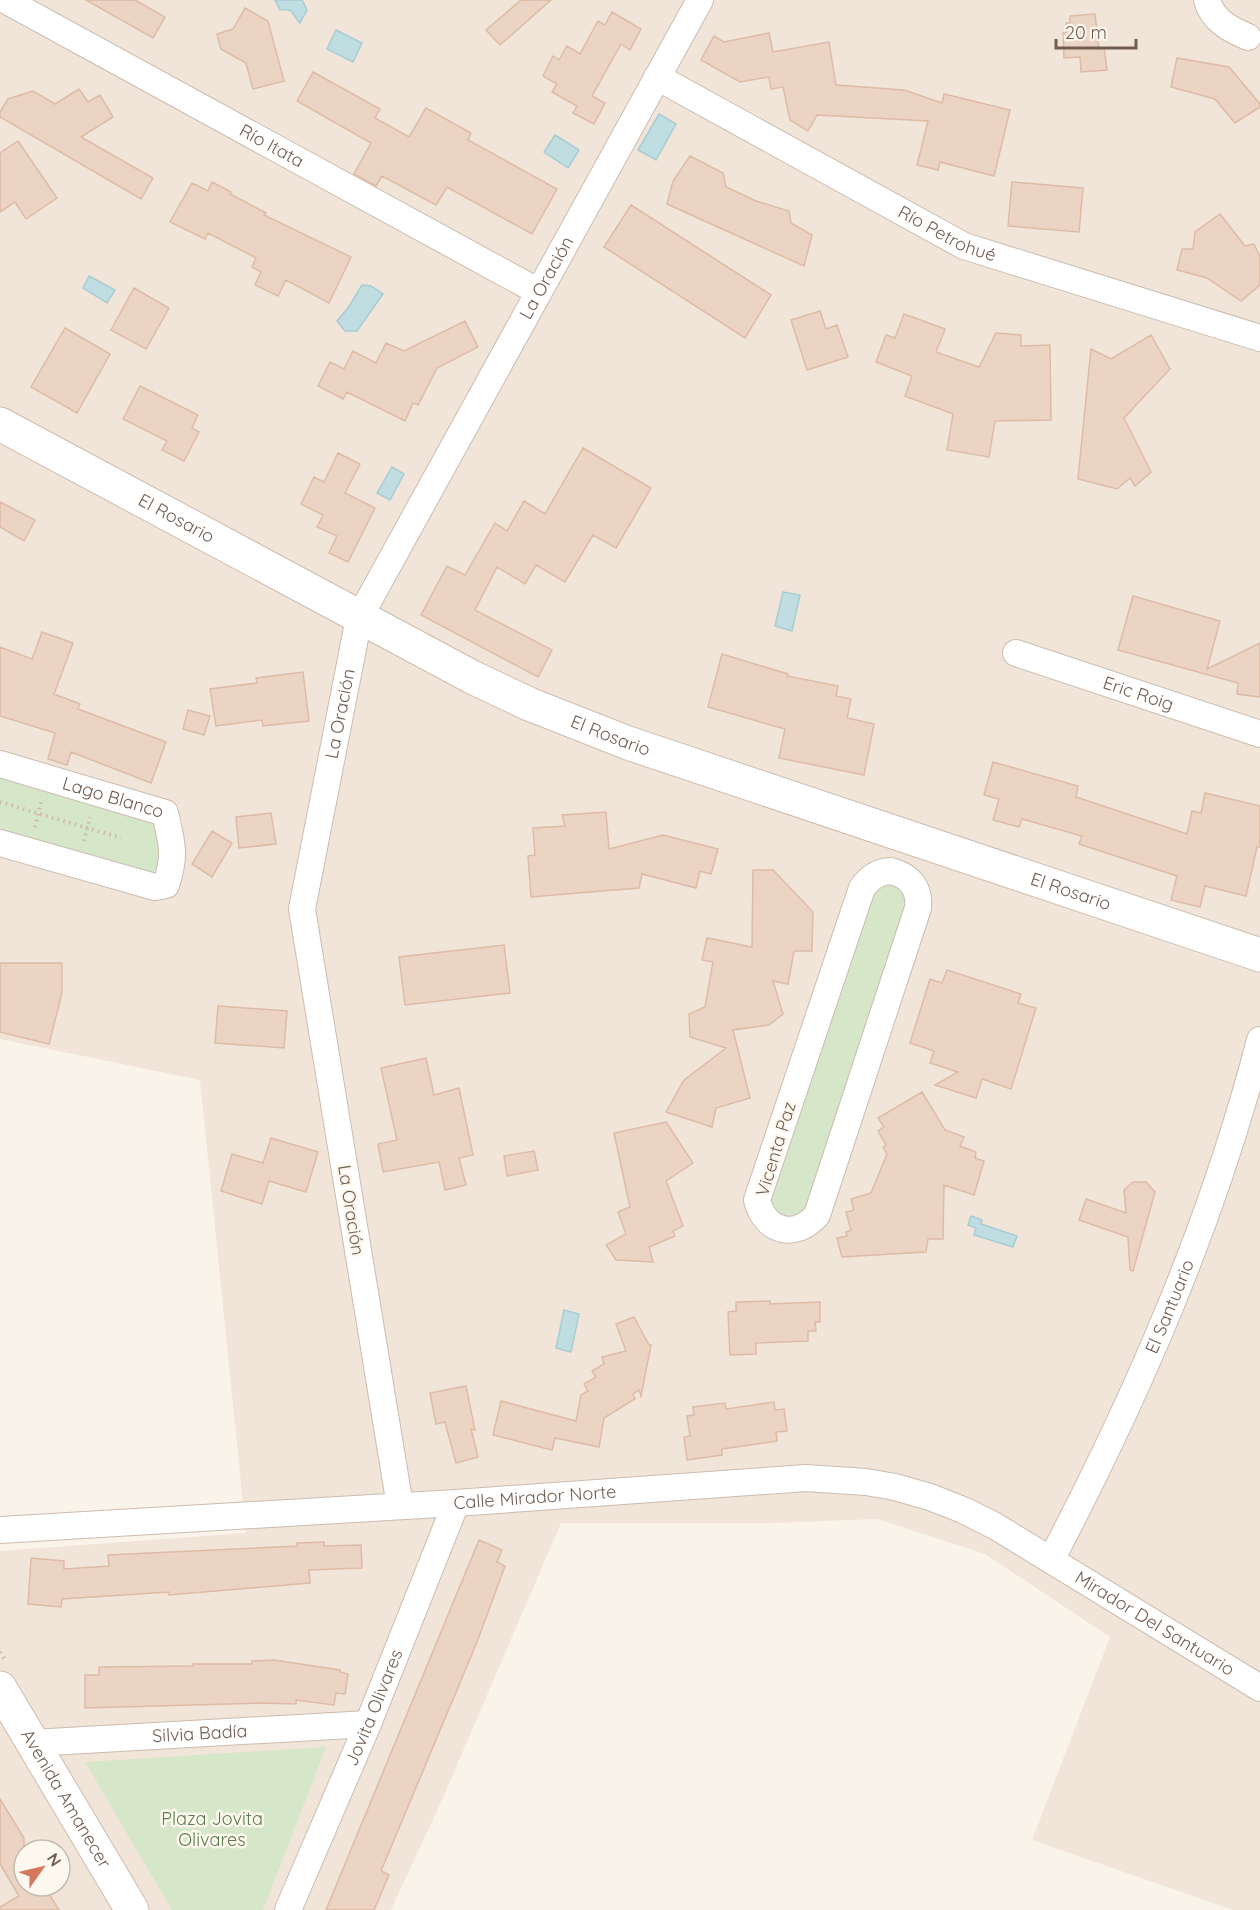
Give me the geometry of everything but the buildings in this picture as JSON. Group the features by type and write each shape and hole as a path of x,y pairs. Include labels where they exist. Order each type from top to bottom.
{"street":[{"name":"Río Itata","path":"5,0 538,292"},
{"name":"La Oración","path":"400,1506 302,909 359,618 700,0"},
{"path":"1207,0 1214,14 1228,29 1248,37"},
{"name":"Río Petrohué","path":"657,77 964,246 1260,338"},
{"name":"El Rosario","path":"0,424 472,677 578,725 1260,955"},
{"name":"Eric Roig","path":"1016,653 1260,734"},
{"name":"Lago Blanco","path":"0,764 165,813 173,846 170,873 166,885 155,887 0,843"},
{"path":"900,873 911,837"},
{"name":"Vicenta Paz","path":"891,871 900,873 917,891 918,908 817,1215 801,1227 791,1230 781,1229 772,1225 760,1209 757,1200 761,1188 862,888 874,875 891,871"},
{"name":"El Santuario","path":"1051,1560 1128,1406 1163,1328 1227,1153 1260,1041"},
{"name":"Calle Mirador Norte","path":"0,1530 456,1503 776,1479 836,1478 895,1487 930,1497 995,1526 1051,1560"},
{"name":"Jovita Olivares","path":"288,1910 368,1724 456,1503"},
{"name":"Mirador Del Santuario","path":"1051,1560 1260,1688"},
{"name":"Avenida Amanecer","path":"0,1688 132,1910"},
{"name":"Silvia Badía","path":"32,1743 368,1724"}],"path":[{"path":"30,851 47,778"},
{"path":"79,865 96,793"},
{"path":"0,802 121,837"}],"shaded area":[{"path":"0,0 1260,0 1260,1910 1233,1910 1032,1840 1110,1637 985,1554 877,1519 770,1523 561,1523 442,1800 391,1910 0,1910 0,1551 246,1533 200,1080 0,1039"}],"green space":[{"path":"0,773 155,819 162,847 161,864 150,877 0,832"},
{"path":"888,882 902,888 909,902 810,1208 798,1220 778,1215 771,1205 771,1199 869,892"},
{"name":"Plaza Jovita Olivares","path":"326,1747 263,1910 172,1910 85,1762"}],"water":[{"path":"275,0 302,0 307,10 300,23 290,11 280,10"},
{"path":"336,30 362,43 353,62 327,49"},
{"path":"659,114 676,124 656,160 638,150"},
{"path":"555,135 579,150 568,168 544,152"},
{"path":"89,276 115,290 107,303 83,288"},
{"path":"362,285 371,286 383,294 357,331 345,331 337,321"},
{"path":"392,467 404,474 390,500 377,493"},
{"path":"783,592 800,595 792,631 775,626"},
{"path":"971,1216 982,1220 981,1224 1017,1236 1013,1247 974,1235 976,1228 968,1225"},
{"path":"564,1310 579,1314 571,1352 556,1348"}]}
